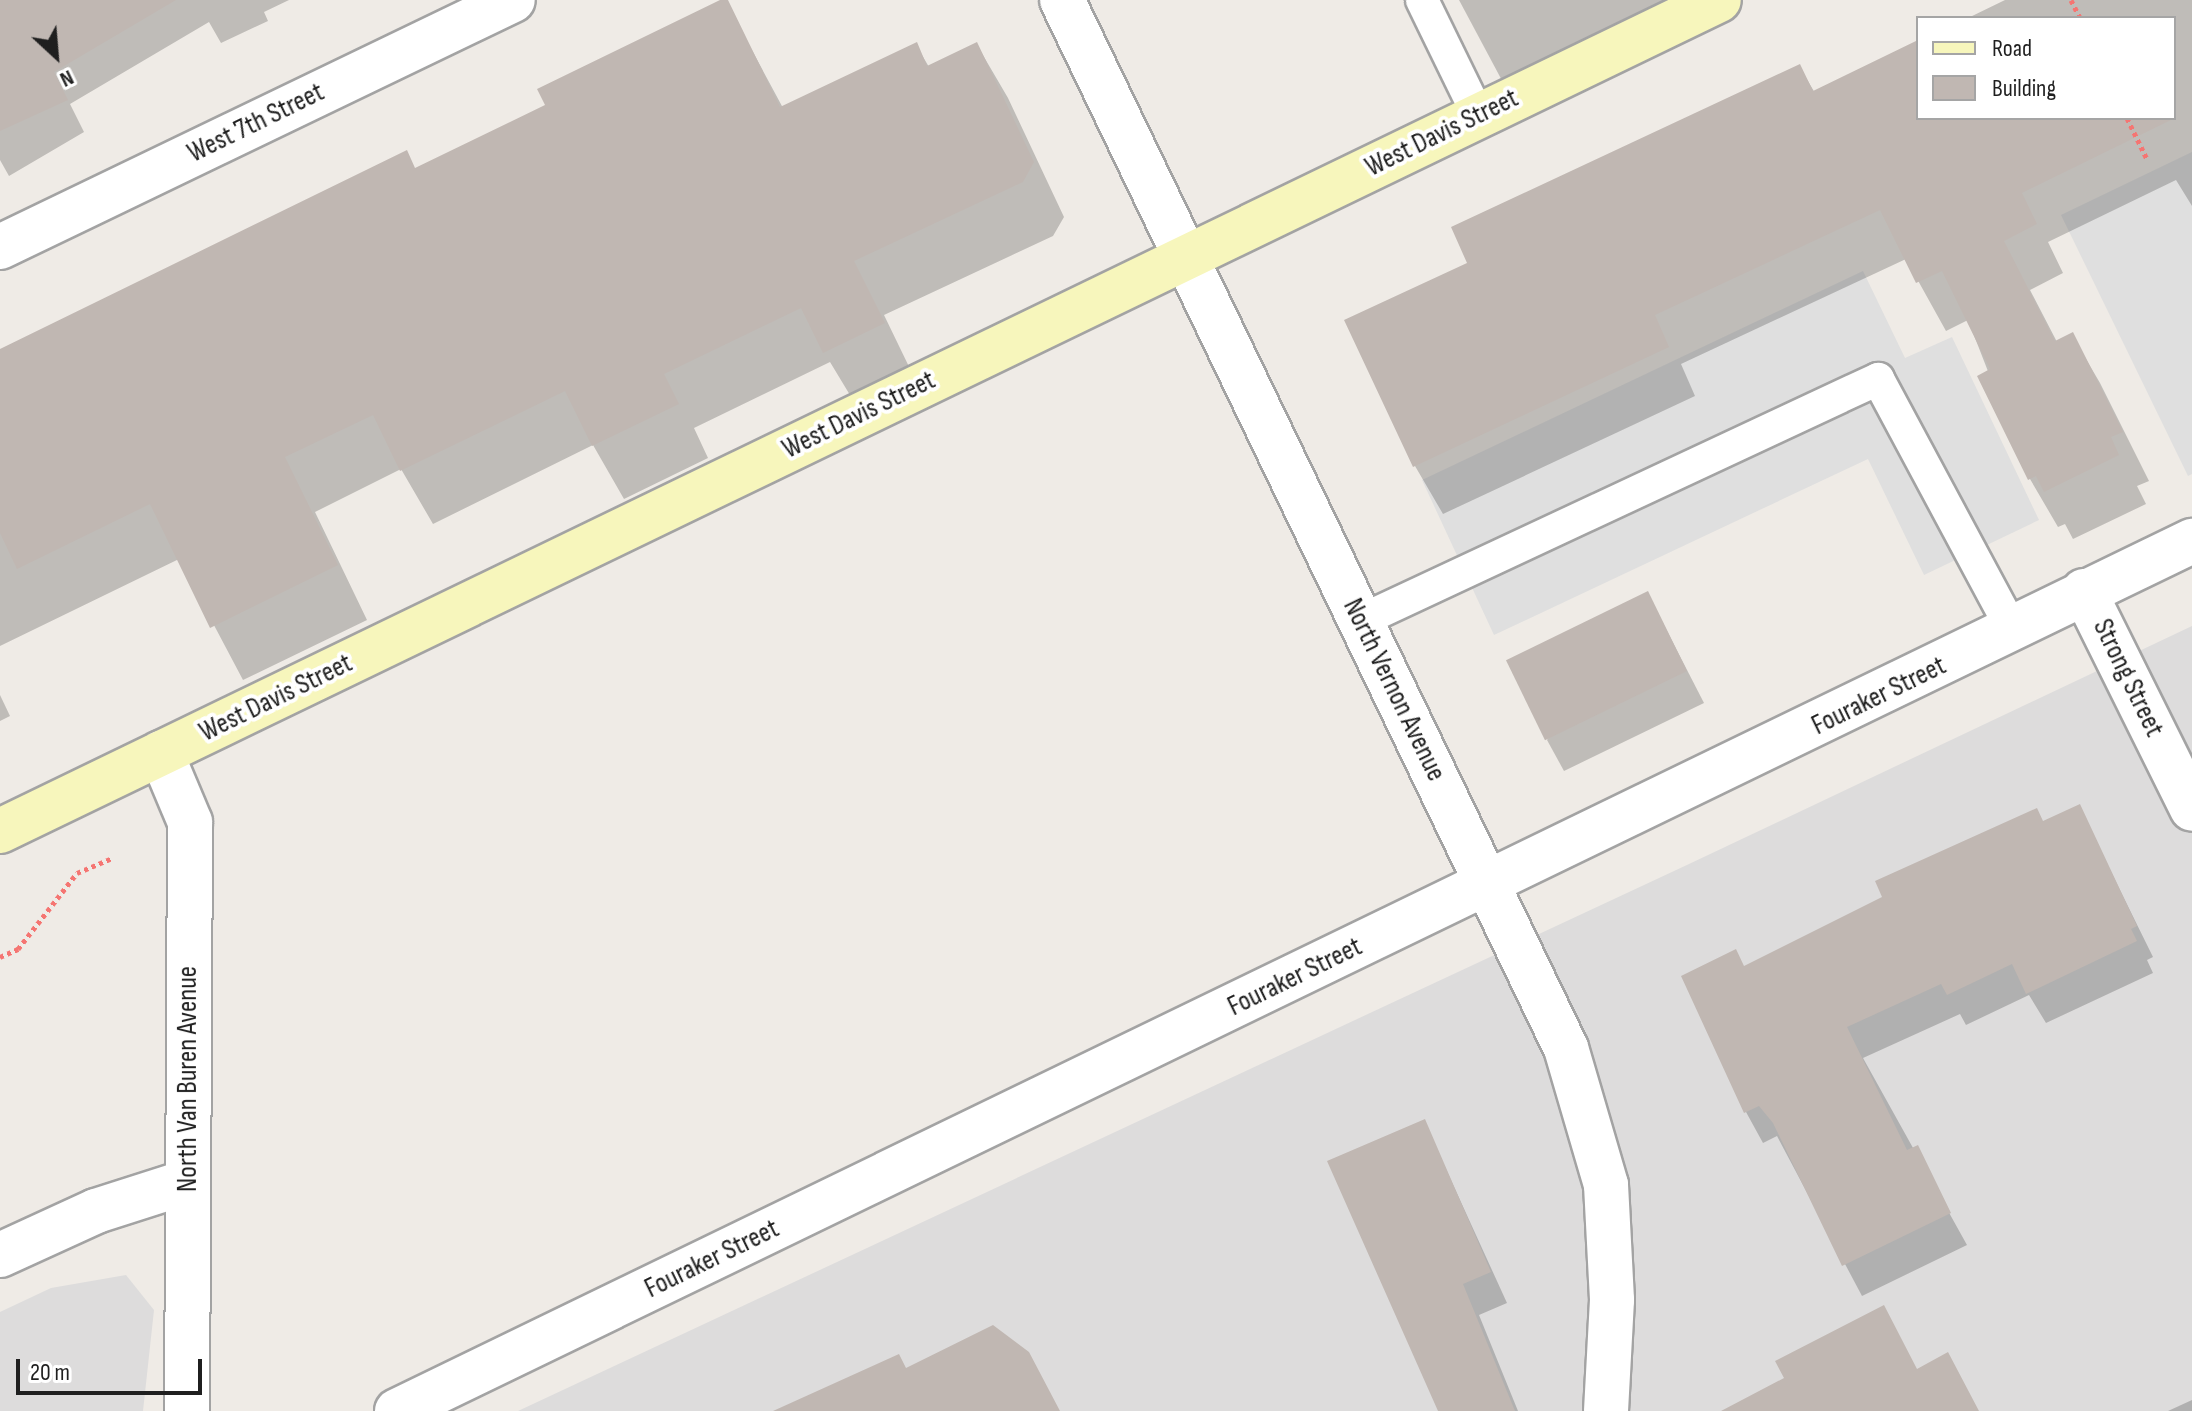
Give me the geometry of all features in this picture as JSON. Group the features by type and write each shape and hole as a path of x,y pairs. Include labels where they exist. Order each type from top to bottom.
{"main road":[{"name":"West Davis Street","path":"0,831 1719,0"}],"street":[{"name":"West 7th Street","path":"0,247 513,0"},
{"name":"North Vernon Avenue","path":"1062,0 1566,1048 1606,1185 1612,1300 1606,1411"},
{"name":"Fouraker Street","path":"397,1411 2013,631 2084,591 2192,541"},
{"name":"Strong Street","path":"2084,591 2192,809"},
{"name":"North Van Buren Avenue","path":"161,753 190,822 187,1411"},
{"path":"0,1255 96,1211 187,1182"}],"lane":[{"path":"1422,0 1478,115"},
{"path":"1360,621 1878,379 2013,631"}],"path":[{"path":"2128,120 2147,159"},
{"path":"0,957 18,949 77,873 113,858"}],"shaded area":[{"path":"2192,152 2192,474 2188,476 2061,215"},
{"path":"1863,271 1905,358 1952,337 2039,520 1924,575 1868,459 1494,635 1422,480"},
{"path":"2192,626 2192,1411 518,1411 1689,864"},
{"path":"126,1275 154,1310 143,1411 0,1411 0,1312 51,1288"}],"building":[{"path":"0,0 176,0 54,72 68,100 0,131"},
{"path":"720,0 728,0 780,107 917,42 927,66 977,42 1034,162 1023,182 854,261 885,323 823,353 801,308 664,374 679,404 592,446 565,391 400,471 373,415 285,457 338,565 210,628 150,504 17,569 0,533 0,349 407,150 415,168 545,105 537,89"},
{"path":"1916,41 1916,120 2171,120 2022,193 2037,224 2004,241 2055,341 2073,332 2123,432 2111,437 2119,455 2044,492 2036,476 2028,480 1977,376 1990,369 1942,271 1916,283 1880,210 1655,315 1669,347 1413,467 1344,320 1467,263 1451,227 1800,64 1813,91"},
{"path":"1648,591 1687,671 1545,740 1506,660"},
{"path":"2080,804 2137,926 2131,929 2137,941 2026,994 2012,964 1947,995 1941,984 1847,1027 1907,1150 1918,1145 1951,1213 1842,1266 1773,1123 1759,1106 1744,1113 1681,976 1736,949 1744,966 1882,897 1875,881 2037,808 2043,821"},
{"path":"1425,1119 1491,1272 1463,1284 1515,1411 1438,1411 1327,1161"},
{"path":"1884,1305 1917,1369 1948,1352 1979,1411 1721,1411 1784,1378 1775,1361"},
{"path":"993,1325 1029,1352 1060,1411 773,1411 899,1354 906,1368"}]}
